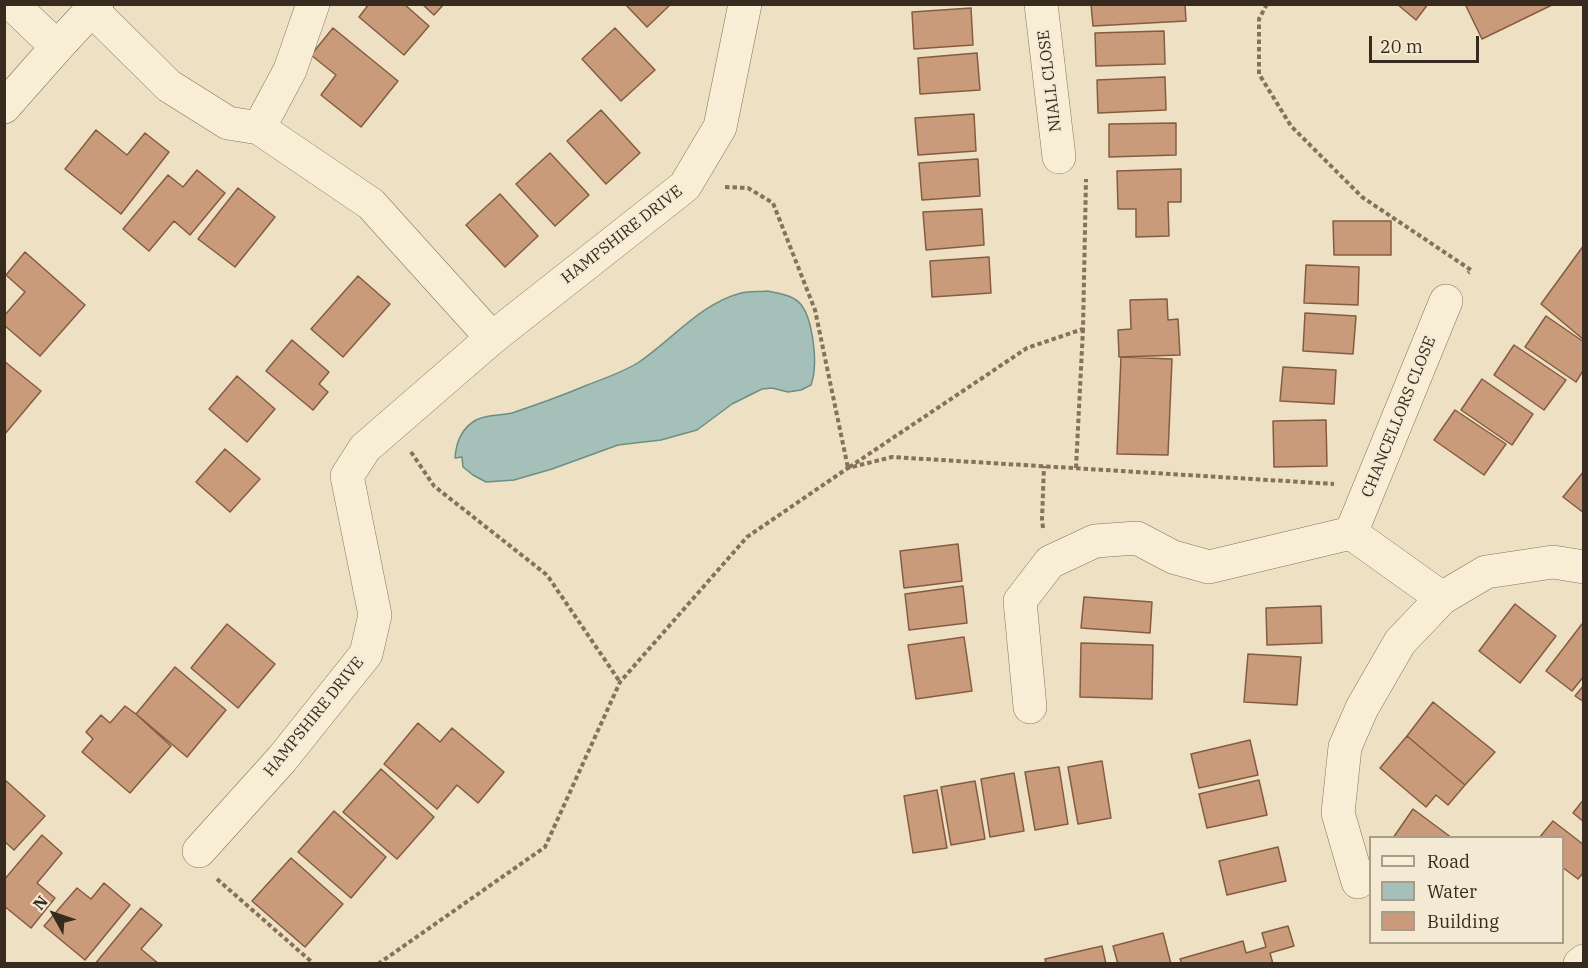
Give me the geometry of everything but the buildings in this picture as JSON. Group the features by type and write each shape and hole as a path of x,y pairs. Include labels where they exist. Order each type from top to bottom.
{"street":[{"path":"12,4 57,47"},
{"path":"259,128 290,70 313,4"},
{"name":"HAMPSHIRE DRIVE","path":"199,851 282,759 366,654 375,615 347,476 365,448 492,338 685,186 720,127 745,4"},
{"name":"NIALL CLOSE","path":"1041,4 1059,157"},
{"path":"7,96 95,8 169,86 228,123 259,128 371,204 492,338"},
{"name":"CHANCELLORS CLOSE","path":"1351,533 1446,301"},
{"path":"1030,706 1020,601 1050,562 1095,541 1137,538 1173,556 1209,567 1351,533 1442,598"},
{"path":"1358,882 1338,813 1345,747 1362,708 1400,642 1442,598 1486,572 1553,562 1584,567"}],"path":[{"path":"1267,4 1259,19 1259,74 1264,83 1291,126 1362,197 1471,270 1446,301"},
{"path":"1059,157 1086,176 1083,329 1076,468"},
{"path":"685,186 748,188 773,203 815,310 848,468"},
{"path":"378,963 545,847 620,682 747,537 1027,348 1083,329"},
{"path":"392,424 434,486 547,574 620,682"},
{"path":"848,468 892,457 1370,487"},
{"path":"1042,519 1044,466"},
{"path":"199,851 213,875 314,963"}],"water":[{"path":"768,291 795,299 805,312 811,328 814,347 814,373 811,385 801,390 788,392 772,388 762,389 732,404 697,430 661,440 618,445 514,480 486,482 463,467 462,457 455,458 461,436 476,420 512,413 620,372 639,362 713,305 741,293"}]}
